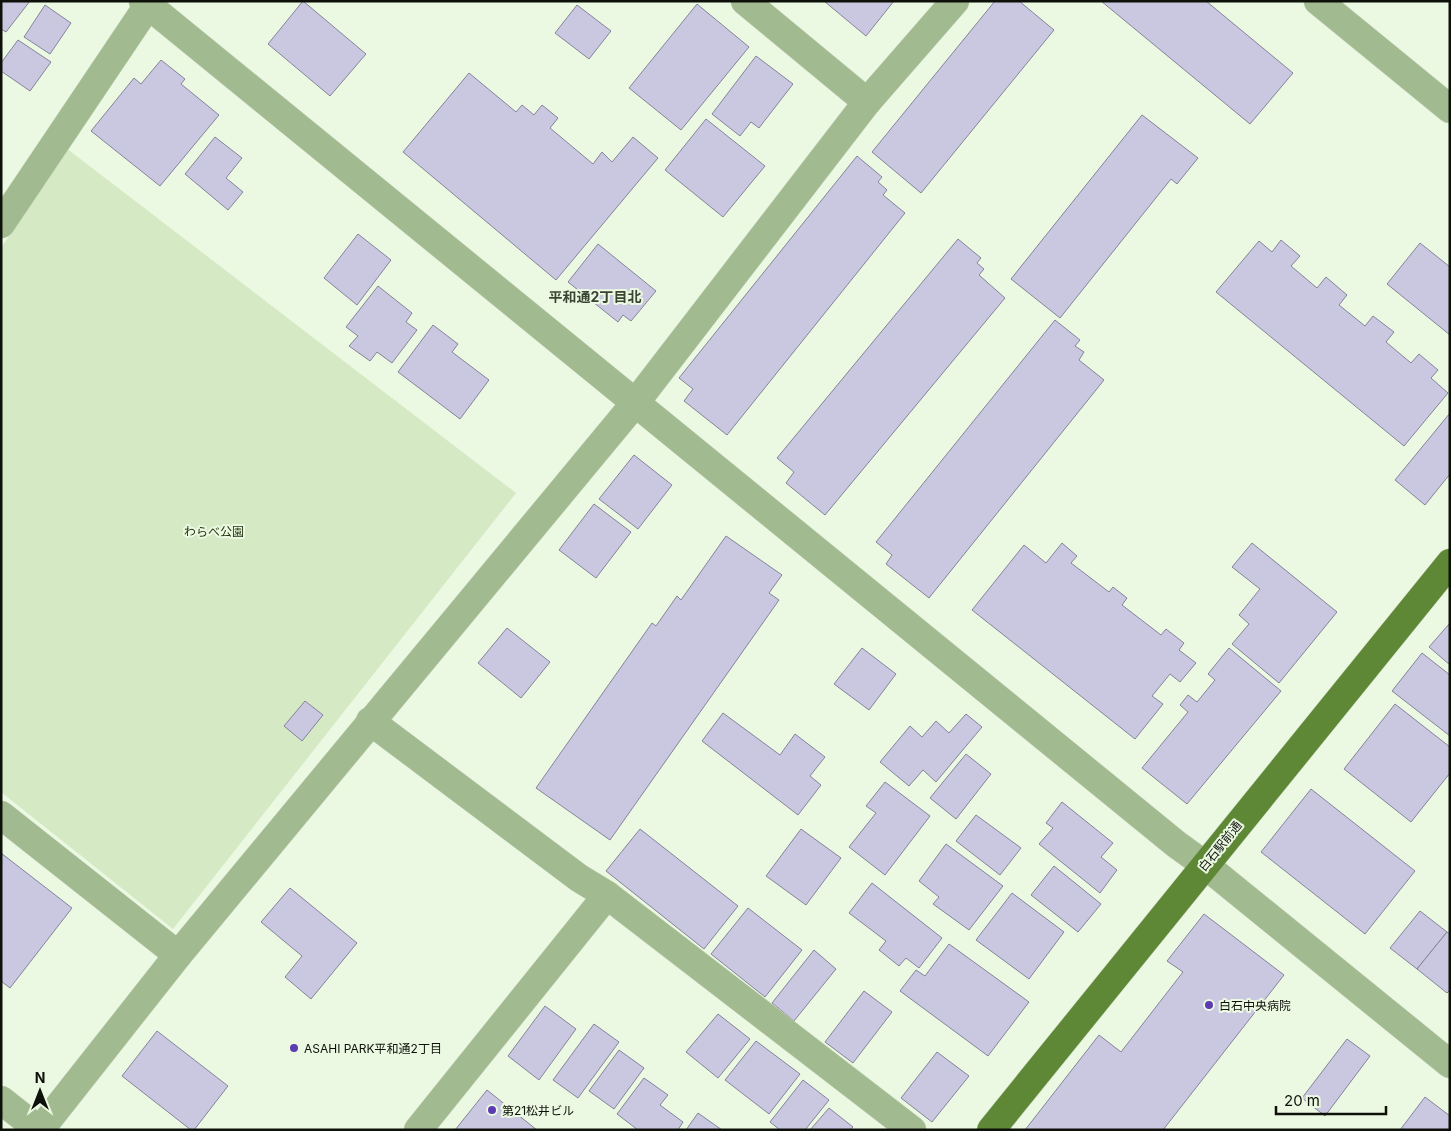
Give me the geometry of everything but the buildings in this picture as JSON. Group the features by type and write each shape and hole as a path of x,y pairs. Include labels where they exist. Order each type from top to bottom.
{"main road":[{"name":"白石駅前通","path":"991,1130 1450,562"}],"street":[{"path":"745,1 867,102"},
{"path":"1,1100 39,1130 178,955 636,402 867,102 955,1"},
{"path":"1318,1 1450,109"},
{"path":"1,224 147,2 1176,844 1205,864 1450,1064"},
{"path":"370,721 579,878 607,895 912,1130"},
{"path":"1,815 178,955"},
{"path":"418,1130 607,895"}],"green space":[{"name":"わらべ公園","path":"66,148 516,493 173,929 1,792 1,248"}],"place":[{"name":"白石中央病院","path":"1209,1005"},
{"name":"ASAHI PARK平和通2丁目","path":"294,1048"},
{"name":"第21松井ビル","path":"492,1110"}],"district":[{"name":"平和通2丁目北","path":"595,296"}]}
